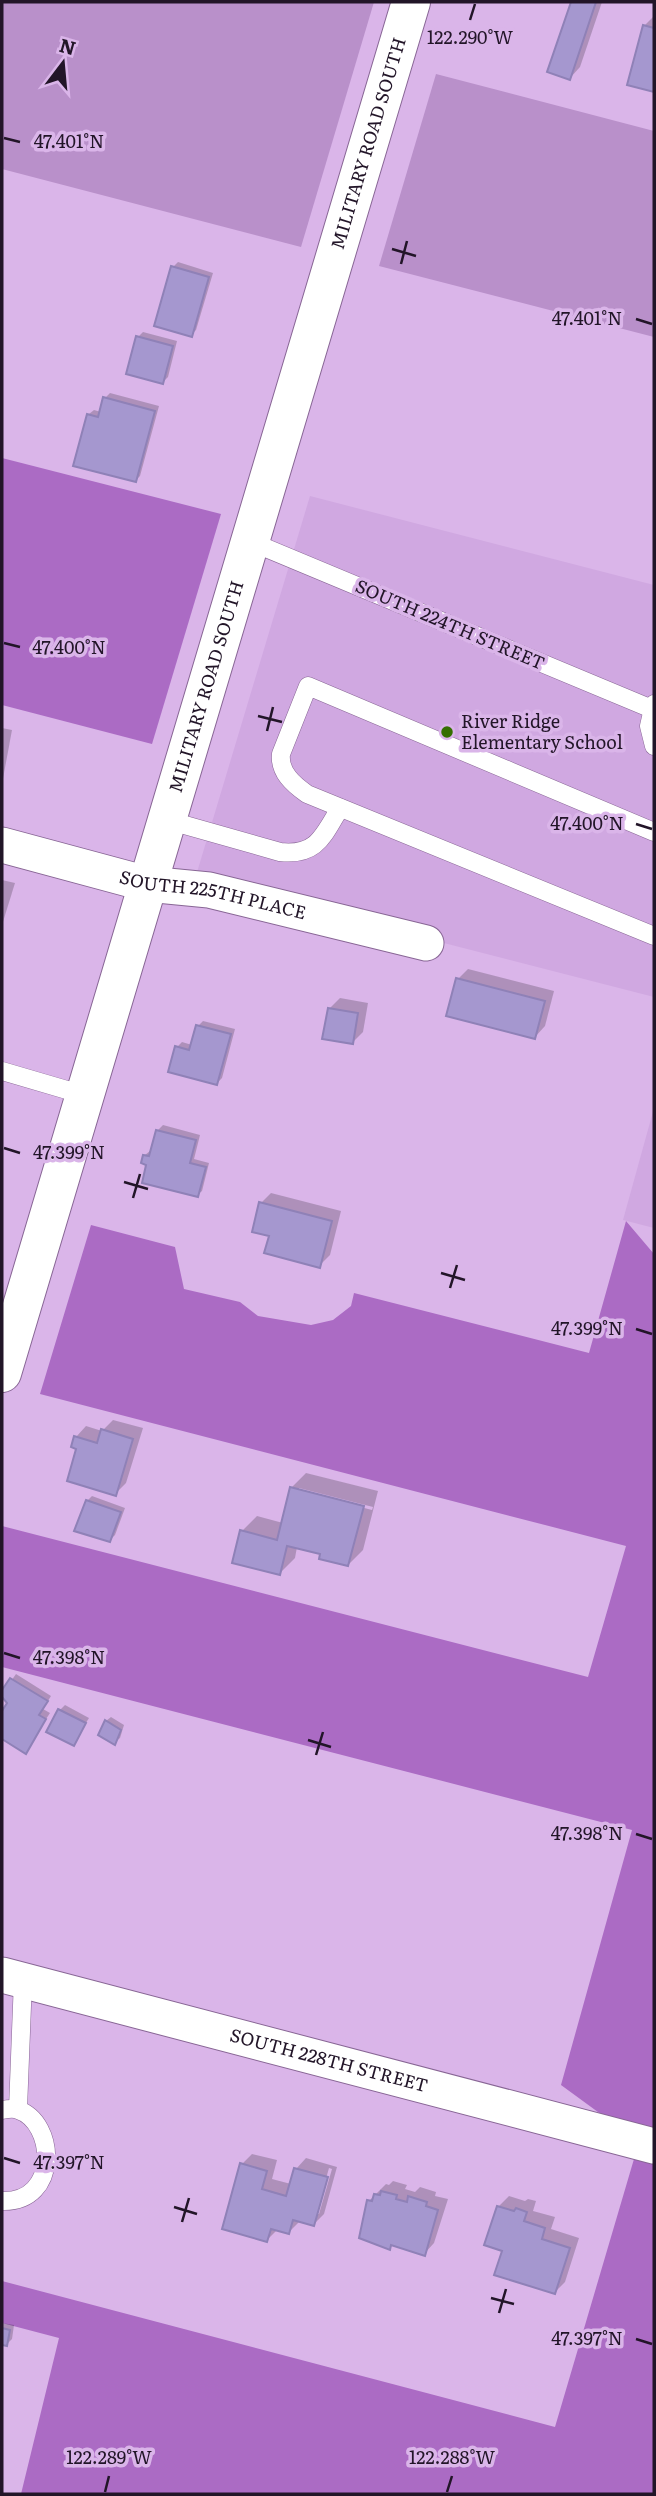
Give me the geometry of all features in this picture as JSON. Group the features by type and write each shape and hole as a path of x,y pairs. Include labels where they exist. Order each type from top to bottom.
{"main road":[{"name":"MILITARY ROAD SOUTH","path":"2,1373 411,2"}],"street":[{"name":"SOUTH 225TH PLACE","path":"2,845 147,884 209,890 426,943"},
{"name":"SOUTH 228TH STREET","path":"13,1978 654,2146"}],"lane":[{"name":"SOUTH 224TH STREET","path":"249,541 653,707 649,726 654,746"},
{"path":"654,832 307,686 281,754 280,763 294,785 307,794 654,936"},
{"path":"167,820 280,852 296,854 312,849 340,808"},
{"path":"2,1071 85,1095"},
{"path":"2,2201 23,2197 31,2192 38,2186 47,2168 46,2149 31,2117 10,2110 13,1978"}],"shaded area":[{"path":"2,2 374,2 301,247 2,169"},
{"path":"436,74 654,131 654,337 379,266"},
{"path":"2,458 221,514 152,744 2,705"},
{"name":"River Ridge Elementary School","path":"310,496 654,585 654,997 195,879"},
{"path":"654,1108 654,1228 623,1220"},
{"path":"626,1221 654,1254 654,2494 21,2494 59,2338 2,2323 2,2281 555,2427 639,2142 561,2085 632,1830 2,1667 2,1526 588,1677 626,1546 40,1394 91,1225 175,1247 184,1289 240,1302 258,1316 311,1325 333,1320 351,1306 354,1293 589,1353"}],"building":[{"path":"571,2 596,2 570,80 547,72"},
{"path":"643,25 654,28 654,92 627,85"},
{"path":"171,266 209,277 192,337 154,326"},
{"path":"136,336 173,346 163,384 126,374"},
{"path":"103,397 155,411 136,482 73,466 87,414 98,417"},
{"path":"456,978 545,1001 535,1039 446,1016"},
{"path":"328,1008 358,1013 353,1044 322,1039"},
{"path":"196,1025 231,1034 217,1085 168,1072 175,1046 189,1050"},
{"path":"156,1130 196,1140 190,1163 206,1167 198,1197 142,1183 146,1165 141,1163 143,1155 149,1156"},
{"path":"259,1202 332,1221 320,1268 264,1253 269,1236 252,1232"},
{"path":"101,1429 133,1439 116,1496 67,1481 76,1449 71,1447 74,1436 97,1443"},
{"path":"290,1487 364,1506 348,1566 319,1559 320,1554 287,1546 280,1575 232,1563 240,1530 277,1540"},
{"path":"86,1500 121,1512 110,1542 74,1531"},
{"path":"10,1678 48,1701 39,1715 46,1719 26,1754 2,1739 2,1711 7,1703 2,1697 2,1690"},
{"path":"58,1709 86,1723 74,1746 46,1732"},
{"path":"105,1720 121,1730 115,1745 98,1735"},
{"path":"240,2163 267,2171 262,2189 286,2196 294,2168 328,2177 314,2226 293,2220 289,2234 271,2229 267,2242 222,2229"},
{"path":"381,2191 397,2195 396,2199 407,2202 408,2196 427,2202 426,2206 438,2210 425,2256 391,2245 390,2250 359,2238 367,2200 372,2201 374,2194 380,2195"},
{"path":"497,2206 527,2212 524,2221 545,2228 542,2239 570,2248 555,2294 494,2275 502,2251 484,2245"},
{"path":"2,2328 10,2330 7,2346 2,2345"}],"place":[{"name":"River Ridge Elementary School","path":"447,732"}]}
